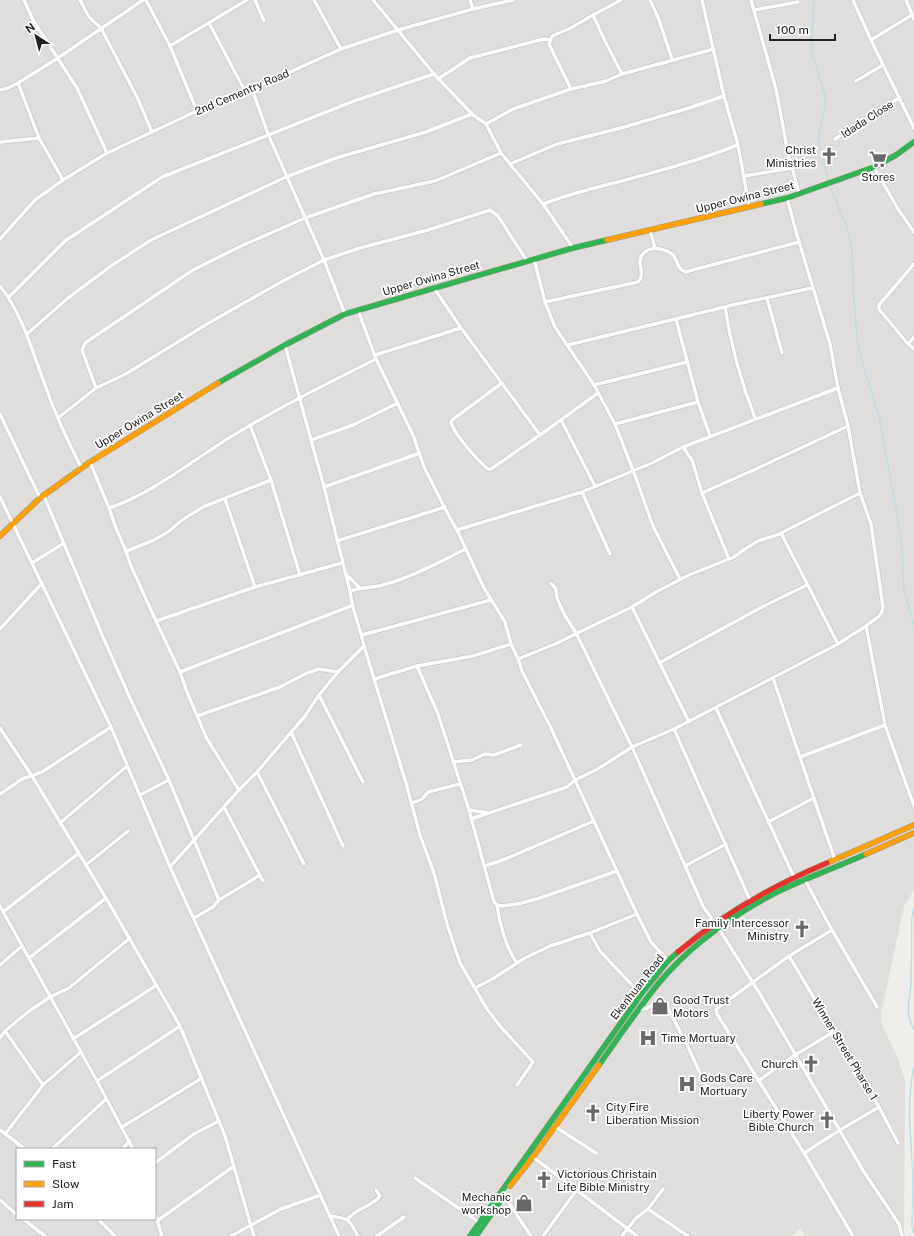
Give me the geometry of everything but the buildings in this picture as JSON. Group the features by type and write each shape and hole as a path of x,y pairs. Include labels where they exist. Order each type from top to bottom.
{"main road":[{"name":"Upper Owina Street","path":"0,536 42,497 90,462 221,381 285,345 345,314 573,248 787,198 874,168 913,144"},
{"name":"Ekenhuan Road","path":"470,1236 642,993 668,962 697,936 750,900 794,877 914,825"},
{"name":"Ekenhuan Road","path":"476,1236 499,1203 502,1194 533,1157 639,1008 673,966 701,942 773,895 914,833"}],"street":[{"path":"24,0 34,20 77,88 107,153"},
{"path":"80,0 89,17 101,28 138,99 152,132"},
{"path":"146,0 170,46 196,111"},
{"path":"170,46 247,0"},
{"path":"255,0 264,21"},
{"path":"314,0 341,49"},
{"path":"373,0 438,79 472,114 486,124 501,153 543,204 573,248"},
{"path":"470,0 473,9"},
{"name":"2nd Cementry Road","path":"0,239 35,200 63,180 107,153 196,111 252,89 341,49 398,30 473,9 513,0"},
{"path":"571,89 548,44 549,40 552,36 571,28 621,0"},
{"path":"650,0 658,17 672,59"},
{"path":"702,0 724,96 738,145 749,206"},
{"path":"751,0 776,89 782,125 799,194"},
{"path":"853,0 914,128"},
{"path":"871,40 913,17 906,0"},
{"path":"0,90 18,83 58,58 141,1"},
{"path":"754,10 798,2"},
{"path":"593,15 622,74"},
{"path":"209,23 245,91"},
{"path":"438,79 470,58 544,39 549,40"},
{"path":"486,124 514,109 571,89 606,81 622,74 672,59 714,49"},
{"path":"856,81 883,65"},
{"path":"9,297 65,241 162,177 354,101 434,74"},
{"path":"18,83 39,138 63,180"},
{"path":"252,89 268,134 324,260 345,314"},
{"path":"510,164 556,144 692,108 724,96"},
{"name":"Idada Close","path":"835,139 899,98"},
{"path":"27,334 68,298 111,266 151,240 286,177 336,158 426,132 472,114"},
{"path":"0,142 39,138"},
{"path":"543,204 572,194 711,156 738,145"},
{"path":"96,388 82,350 85,343 193,270 305,218 374,194 435,181 501,153"},
{"path":"744,176 792,168"},
{"path":"874,168 898,209 914,232"},
{"path":"471,819 478,818 567,787 575,780 596,770 632,747 689,722 838,644 866,626 882,612 883,607 871,524 860,493 848,426 838,388 830,344 812,288 787,198"},
{"path":"58,418 96,388 124,375 206,325 283,281 324,260 360,248 428,230 490,210 498,216 527,261"},
{"path":"650,230 655,248"},
{"path":"545,302 638,282 642,279 639,261 643,254 655,248 671,252 681,270 685,272 799,242"},
{"path":"534,259 545,302 555,327 594,385 614,424 633,470 652,526 680,580"},
{"path":"914,264 879,305 878,309 914,349"},
{"path":"0,286 9,297 27,334 65,436 82,469"},
{"path":"434,288 461,328 540,435"},
{"path":"568,345 725,307 812,288"},
{"path":"768,298 782,353"},
{"path":"725,307 736,362 746,396 755,418"},
{"path":"358,310 376,359 398,403 420,453 424,467 457,530 484,588 505,622 511,644 522,671 550,726 637,914 651,942 668,962"},
{"path":"676,319 698,402 710,436"},
{"path":"375,354 461,328"},
{"path":"908,344 914,337"},
{"path":"285,345 324,487 350,591 351,606 362,635 364,646 412,803 420,835 434,874 446,924 460,963 487,1009 500,1026 533,1062 517,1085"},
{"path":"109,508 125,503 158,484 202,454 300,397 376,359"},
{"path":"594,385 688,362"},
{"path":"502,382 452,420 451,424 458,436 482,465 488,469 540,435 598,393"},
{"path":"457,530 582,492 652,463 683,447 710,436 838,388"},
{"path":"614,424 698,402"},
{"path":"311,440 353,425 398,403"},
{"path":"0,414 64,543 130,698 169,780 219,900"},
{"path":"561,420 595,486"},
{"path":"250,425 271,480 300,575"},
{"path":"702,493 848,426"},
{"path":"683,447 692,460 702,493 729,559"},
{"path":"324,487 420,453"},
{"path":"90,462 132,566 180,672 207,739 239,790"},
{"path":"126,551 152,541 168,532 182,520 203,507 271,480"},
{"path":"582,492 610,554"},
{"path":"518,659 555,644 632,607 656,592 680,580 729,559 758,541 781,533 860,493"},
{"path":"0,497 111,727 170,867 321,1195 337,1235"},
{"path":"225,499 255,587"},
{"path":"337,541 445,507"},
{"path":"781,533 838,644"},
{"path":"32,563 64,543"},
{"path":"350,591 360,588 381,586 409,577 466,549"},
{"path":"156,621 255,587 342,563"},
{"path":"345,573 360,588"},
{"path":"0,628 42,583"},
{"path":"552,583 556,589 557,598 564,614 576,633 632,747 703,906 752,981 864,1172 899,1224 902,1236"},
{"path":"659,662 766,605 808,585"},
{"path":"362,635 491,600"},
{"path":"180,672 351,606"},
{"path":"632,607 689,722"},
{"path":"866,626 885,725 914,806"},
{"path":"374,679 417,666 473,656 511,644"},
{"path":"170,867 257,772 305,716 319,695 338,672 364,646"},
{"path":"417,666 438,714 471,819 494,902 497,905 499,922 512,956 517,963"},
{"path":"197,716 280,687 307,673 319,669 338,672"},
{"path":"773,678 835,860"},
{"path":"319,695 363,782"},
{"path":"716,708 794,877"},
{"path":"800,757 885,725"},
{"path":"0,794 22,779 42,772 111,727"},
{"path":"0,728 32,776 79,853 180,1026 225,1136 254,1236"},
{"path":"674,729 750,900"},
{"path":"291,732 343,846"},
{"path":"453,762 472,760 485,754 494,755 521,745"},
{"path":"60,823 127,766"},
{"path":"257,772 304,864"},
{"path":"140,795 169,780"},
{"path":"412,803 422,799 428,792 460,784"},
{"path":"768,822 814,798"},
{"path":"224,807 263,881"},
{"path":"468,810 489,813"},
{"path":"484,866 508,858 594,821"},
{"path":"86,865 128,831"},
{"path":"685,866 726,844"},
{"path":"3,912 79,853"},
{"path":"497,905 518,904 540,898 617,871"},
{"path":"194,918 213,907 219,900 260,875"},
{"path":"805,880 832,930 878,1007"},
{"path":"29,958 106,898"},
{"path":"0,906 133,1148"},
{"path":"475,988 517,963 550,946 590,933 637,914"},
{"path":"832,930 752,981 716,1009 717,1014 804,1153 853,1236"},
{"path":"590,933 600,951 642,993"},
{"path":"0,1038 5,1031 28,1012 50,997 69,988 130,938"},
{"path":"0,965 22,946"},
{"name":"Winner Street Pharse 1","path":"789,956 880,1107 898,1143"},
{"path":"73,1039 157,985"},
{"path":"639,1008 646,1009 660,1000 663,1000 689,1049 709,1093"},
{"path":"97,1081 180,1026"},
{"path":"758,1081 834,1030"},
{"path":"5,1031 43,1084"},
{"path":"5,1134 43,1084 81,1052"},
{"path":"122,1127 202,1078"},
{"path":"53,1148 106,1099"},
{"path":"804,1153 880,1107"},
{"path":"156,1162 194,1134 219,1121"},
{"path":"554,1126 596,1153"},
{"path":"0,1130 24,1148"},
{"path":"123,1148 130,1142"},
{"path":"533,1157 637,1236"},
{"path":"157,1221 234,1166"},
{"path":"415,1178 480,1223"},
{"path":"622,1236 636,1218 648,1209 663,1189"},
{"path":"348,1219 355,1211 372,1204 380,1196 376,1190"},
{"path":"543,1236 576,1191"},
{"path":"502,1194 531,1236"},
{"path":"231,1236 281,1209 321,1195"},
{"path":"0,1200 16,1213"},
{"path":"648,1209 688,1236"},
{"path":"330,1216 348,1219"},
{"path":"156,1217 162,1236"},
{"path":"376,1236 404,1217"},
{"path":"348,1219 358,1236"},
{"path":"24,1220 45,1236"},
{"path":"99,1220 115,1236"}],"shaded area":[{"path":"0,0 914,0 914,890 904,906 881,1014 882,1025 897,1056 905,1080 904,1236 805,1236 800,1228 792,1236 0,1236"}],"waterway":[{"path":"814,0 812,53 825,95 825,105 818,139 828,179"},
{"path":"831,188 848,231 852,249 857,337 861,358 879,416 902,549 904,590 914,625"},
{"path":"914,908 912,917 911,982 908,1006 909,1017 914,1030"},
{"path":"914,1067 910,1094 910,1135 913,1181 912,1227 914,1233"}],"traffic: fast":[{"path":"761,204 787,198 874,167 896,155 914,142"},
{"path":"218,383 285,345 345,314 573,248 607,240"},
{"path":"599,1065 658,984 683,957 713,932 728,921 777,892 866,854"},
{"path":"470,1236 642,993 668,961 678,952"},
{"path":"476,1236 499,1203 501,1197"}],"traffic: slow":[{"path":"607,240 761,204"},
{"path":"0,536 40,498 90,462 218,383"},
{"path":"827,863 914,825"},
{"path":"866,854 914,833"},
{"path":"510,1186 533,1157 599,1065"}],"traffic: jam":[{"path":"678,952 713,925 749,902 787,881 827,863"}],"place":[{"name":"Christ Ministries","path":"829,156"},
{"name":"Stores","path":"878,159"},
{"name":"Family Intercessor Ministry","path":"802,929"},
{"name":"Good Trust Motors","path":"660,1006"},
{"name":"Time Mortuary","path":"648,1038"},
{"name":"Church","path":"811,1064"},
{"name":"Gods Care Mortuary","path":"687,1084"},
{"name":"City Fire Liberation Mission","path":"593,1113"},
{"name":"Liberty Power Bible Church","path":"827,1120"},
{"name":"Victorious Christain Life Bible Ministry","path":"544,1180"},
{"name":"Mechanic workshop","path":"524,1203"}]}
